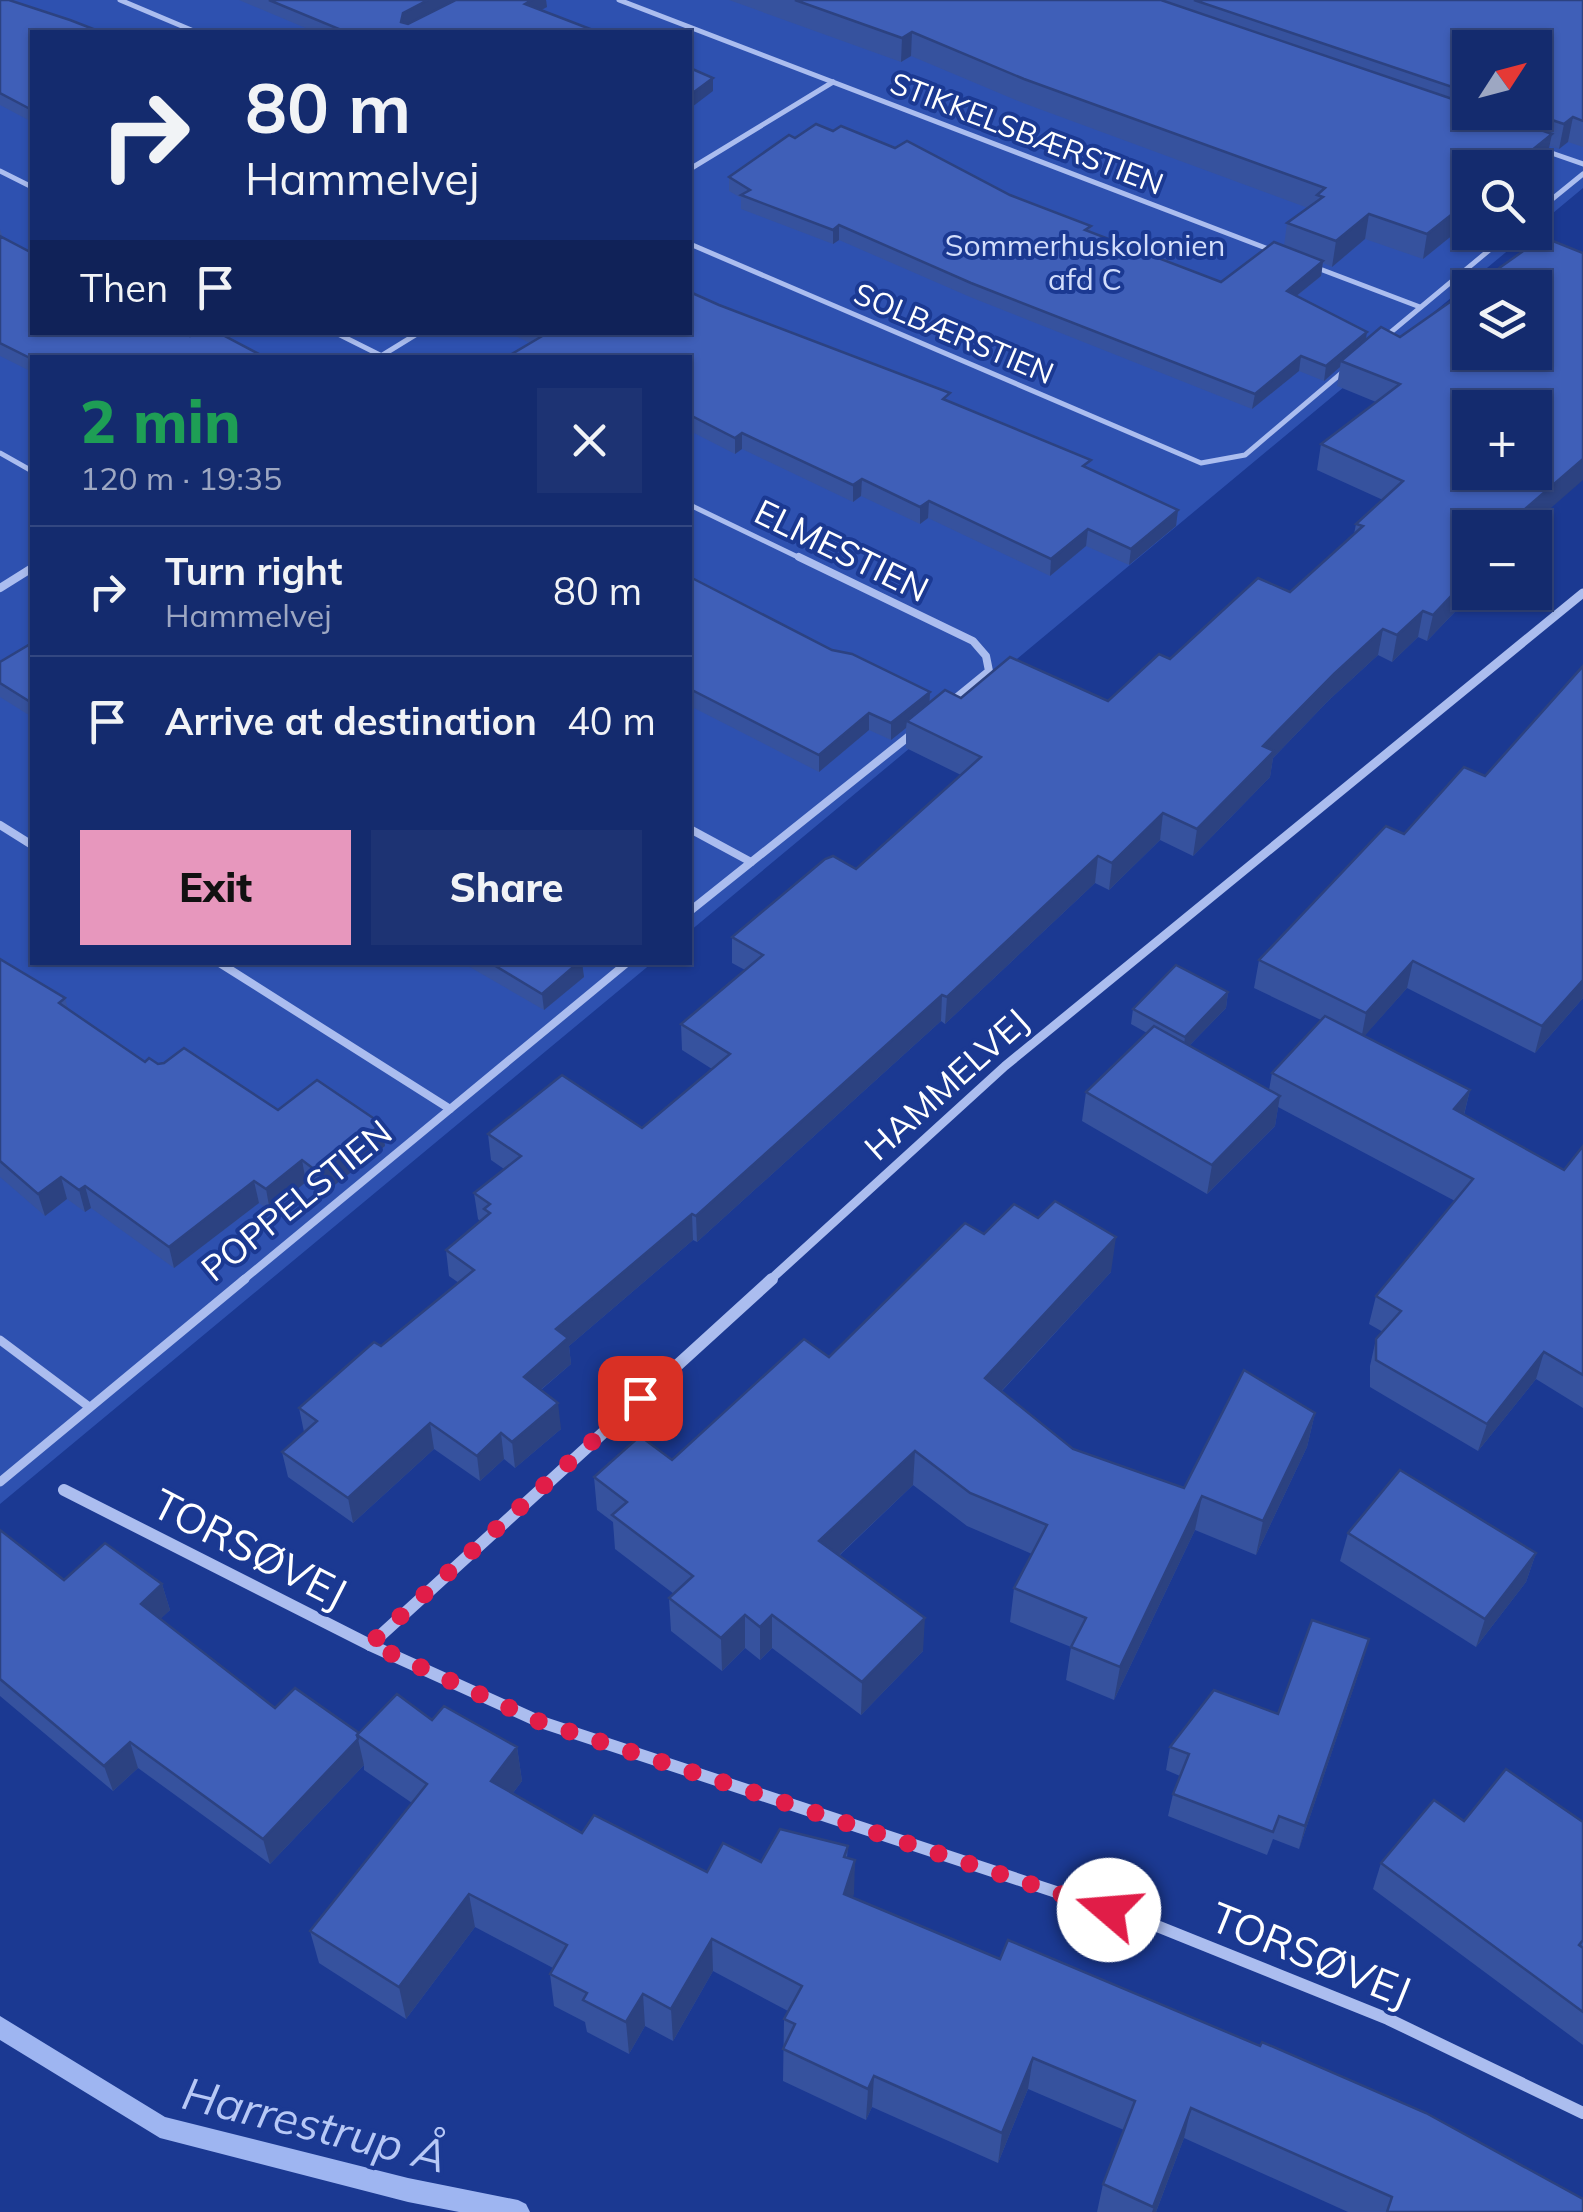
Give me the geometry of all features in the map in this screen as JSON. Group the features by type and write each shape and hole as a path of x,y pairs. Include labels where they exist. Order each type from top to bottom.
{"street":[{"name":"HAMMELVEJ","path":"370,1644 1005,1066 1583,594"},
{"name":"TORSØVEJ","path":"64,1490 370,1644 538,1721 1147,1922 1388,2019 1583,2113"}],"lane":[{"path":"120,0 191,30"},
{"name":"STIKKELSBÆRSTIEN","path":"619,0 1273,251"},
{"path":"692,168 833,82"},
{"path":"1528,145 1583,164"},
{"path":"0,171 30,186"},
{"path":"1552,199 1583,174"},
{"name":"SOLBÆRSTIEN","path":"692,245 1201,463 1245,455 1347,369"},
{"path":"1376,344 1489,250"},
{"path":"1310,265 1420,307"},
{"path":"340,335 378,355"},
{"path":"385,355 415,335"},
{"path":"0,453 30,469"},
{"name":"ELMESTIEN","path":"692,505 973,641 986,656 989,672 944,707"},
{"path":"0,588 30,569"},
{"path":"692,910 914,731"},
{"path":"0,824 30,844"},
{"path":"692,830 750,862"},
{"path":"223,965 450,1108"},
{"name":"POPPELSTIEN","path":"0,1482 624,965"},
{"path":"0,1340 88,1406"}],"green space":[{"name":"Sommerhuskolonien afd C","path":"0,0 1583,0 1583,188 1552,214 1552,150 1452,150 1452,250 1509,250 1485,270 1452,270 1452,297 692,929 692,355 30,355 30,965 650,965 0,1504"}],"building":[{"path":"0,0 96,30 30,30 30,109 0,93"},
{"path":"269,0 428,0 403,13 401,22 408,24 456,0 532,0 525,4 593,30 341,30"},
{"path":"795,0 1161,0 1452,99 1452,130 1541,130 1552,134 1532,150 1452,150 1452,214 1427,234 1369,214 1336,241 1287,223 1323,197 1317,195 1325,188 1024,79 912,32 902,38"},
{"path":"1194,0 1583,0 1583,121 1573,117 1564,124 1552,120 1552,30 1452,30 1452,87"},
{"path":"692,69 713,78 692,94"},
{"path":"816,124 833,131 841,126 895,148 907,141 1010,195 1091,226 1085,230 1221,282 1274,242 1323,261 1287,291 1367,332 1326,366 1301,356 1255,394 971,283 839,225 833,230 741,195 750,190 729,177 789,135 795,138"},
{"path":"0,236 30,252 30,335 223,335 257,353 30,358 0,343"},
{"path":"1552,241 1583,253 1583,459 1552,486 1552,390 1452,390 1452,490 1547,490 1524,510 1452,510 1452,595 1433,615 1423,611 1397,635 1383,629 1263,746 1274,751 1197,829 1163,813 1112,863 1098,856 947,997 942,995 696,1216 692,1214 556,1329 568,1338 524,1377 558,1403 512,1442 501,1433 477,1456 430,1423 348,1498 282,1452 317,1421 299,1408 374,1342 381,1346 474,1270 446,1250 490,1213 484,1209 490,1204 474,1193 521,1156 488,1134 562,1075 642,1128 730,1054 681,1024 763,955 732,937 825,859 833,856 856,869 981,757 907,721 945,690 961,698 1010,657 1108,701 1159,654 1170,659 1258,578 1290,592 1363,526 1356,524 1403,481 1321,444 1400,384 1341,361 1381,327 1400,337 1452,301 1452,370 1552,370 1552,270 1496,270 1525,250 1552,250"},
{"path":"692,293 950,393 943,399 1091,460 1083,466 1178,510 1131,549 1088,529 1051,559 929,501 920,507 862,479 853,485 742,433 735,438 692,416 692,355 510,355 544,335 692,335"},
{"path":"692,578 832,650 852,654 930,692 891,723 869,713 819,755 692,690"},
{"path":"30,644 30,702 0,683 0,662"},
{"path":"1583,666 1583,980 1542,1026 1413,961 1366,1013 1259,960 1386,826 1404,834 1464,767 1485,776"},
{"path":"0,959 65,998 59,1003 145,1062 149,1058 164,1063 184,1048 278,1110 317,1080 382,1124 319,1173 302,1160 266,1189 254,1181 169,1247 85,1186 79,1190 61,1177 38,1194 0,1161"},
{"path":"494,965 576,965 542,994"},
{"path":"1176,965 1228,992 1185,1037 1133,1009"},
{"path":"1325,1016 1470,1090 1454,1109 1564,1170 1583,1146 1583,1375 1544,1352 1487,1424 1376,1360 1376,1339 1401,1311 1376,1296 1473,1179 1272,1073"},
{"path":"1154,1026 1280,1096 1212,1165 1086,1092"},
{"path":"1055,1201 1116,1237 985,1378 1073,1449 1184,1488 1244,1370 1315,1413 1263,1521 1202,1496 1120,1667 1071,1647 1086,1618 1014,1588 1047,1525 970,1493 915,1451 819,1541 925,1618 862,1682 772,1615 760,1627 745,1615 721,1638 669,1598 693,1576 612,1515 627,1502 594,1477 640,1436 672,1460 804,1339 829,1357 965,1223 984,1234 1014,1204 1038,1218"},
{"path":"1400,1470 1536,1553 1485,1619 1348,1533"},
{"path":"0,1530 64,1580 105,1543 162,1584 141,1604 275,1708 295,1688 359,1733 358,1739 263,1839 130,1742 104,1766 0,1679"},
{"path":"1312,1620 1369,1639 1305,1826 1279,1816 1273,1832 1173,1794 1189,1754 1170,1747 1214,1690 1278,1714"},
{"path":"397,1694 432,1720 444,1706 517,1747 491,1781 582,1833 594,1815 707,1872 723,1843 761,1862 780,1829 848,1846 844,1857 855,1860 844,1894 1000,1959 1008,1940 1260,2046 1262,2042 1426,2113 1583,2199 1583,2212 1387,2212 1392,2197 1191,2108 1153,2207 1103,2184 1135,2101 1033,2058 1002,2133 874,2076 868,2089 783,2049 795,2024 784,2019 802,1986 712,1939 671,2009 643,1994 626,2022 583,2000 587,1993 550,1974 567,1945 469,1894 399,1987 310,1931 427,1784 357,1735"},
{"path":"1506,1769 1583,1822 1583,1940 1579,1945 1583,1948 1583,2012 1381,1863 1434,1800 1464,1821"}],"waterway":[{"name":"Harrestrup Å","path":"0,2027 160,2127 408,2190 518,2212"}],"route":[{"path":"640,1398 370,1644 538,1721 1109,1910"}]}
